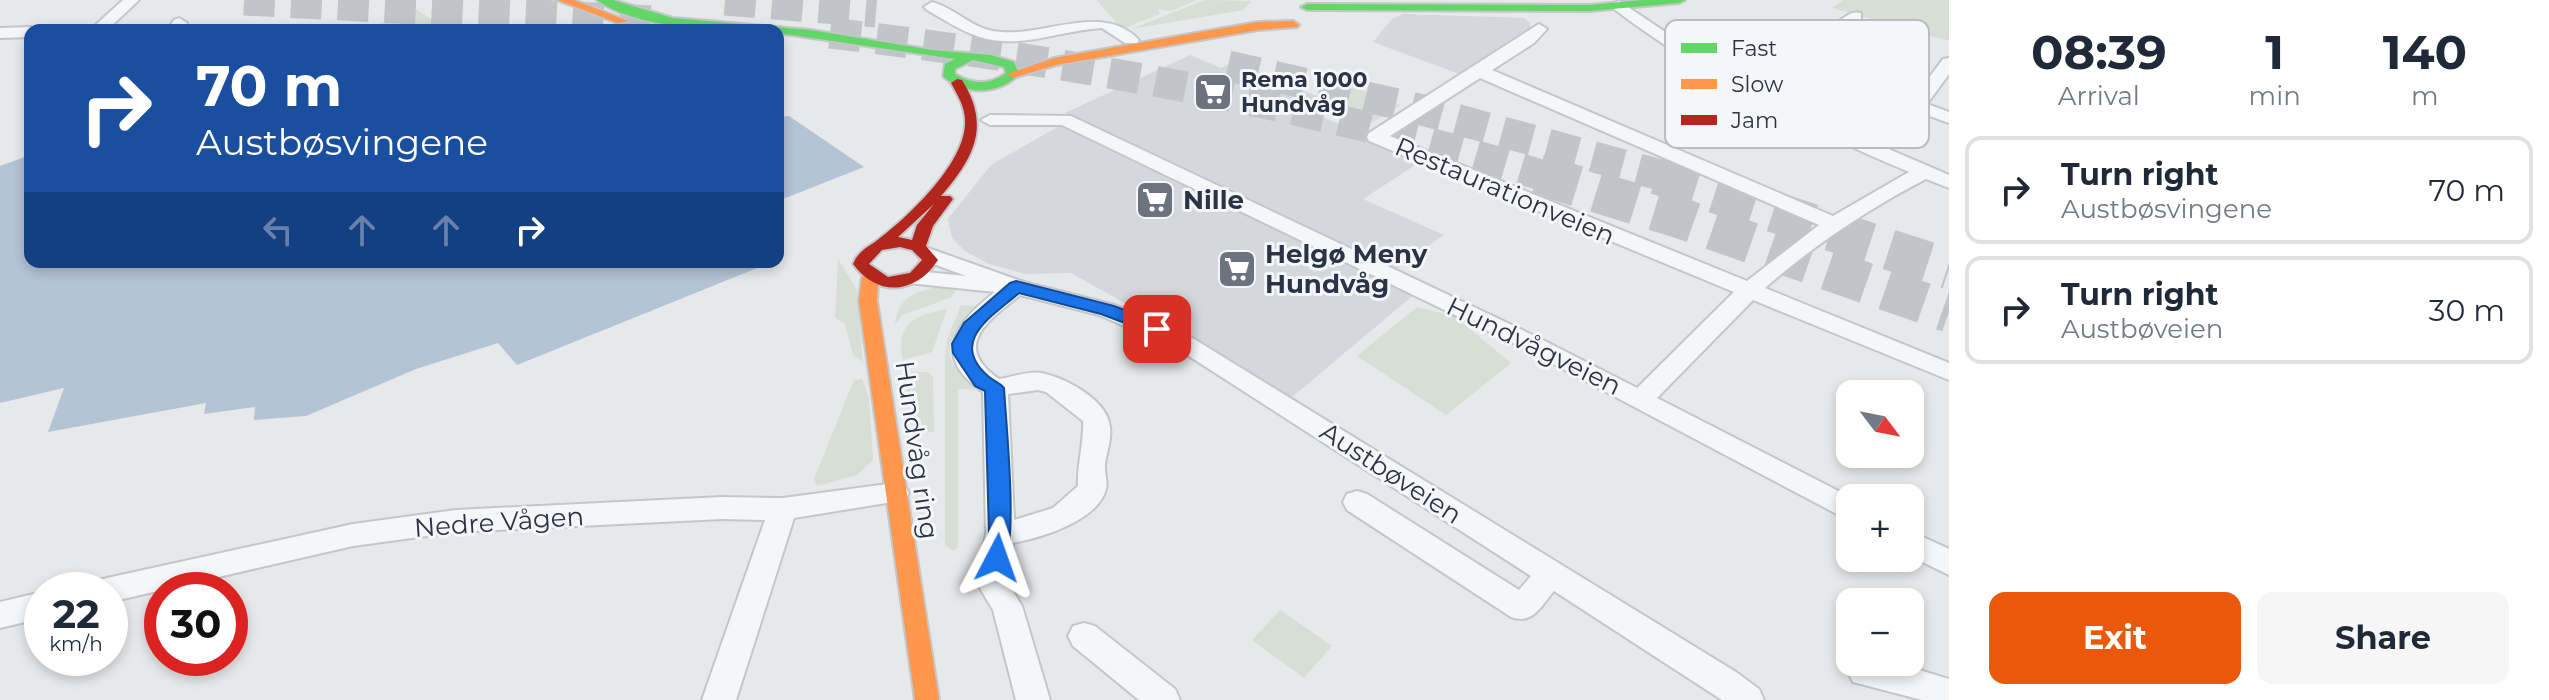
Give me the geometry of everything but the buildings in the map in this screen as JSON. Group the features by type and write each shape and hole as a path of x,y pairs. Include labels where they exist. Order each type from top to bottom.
{"main road":[{"path":"563,0 605,17 640,24"},
{"path":"603,0 622,9 666,19 719,24"},
{"path":"784,30 968,58 996,59 1029,57 1251,20 1299,9 1619,6 1679,0"},
{"path":"1293,25 1277,18 1299,9"},
{"path":"784,40 879,56 982,87 1054,62 1258,26 1313,25 1299,9"},
{"path":"968,58 949,67 953,79 973,106 973,129 966,150 946,179 881,244 861,259 862,269 870,277 892,283 912,279 928,267 923,250 932,214 980,152 990,120 990,108 1006,79 1010,65 996,59"},
{"path":"881,244 900,242 923,250"},
{"name":"Hundvåg ring","path":"870,277 868,301 927,700"},
{"name":"Hundvåg ring","path":"877,350 891,307 912,279"}],"street":[{"path":"105,24 132,0"},
{"path":"1619,6 1665,40"},
{"path":"932,7 976,30 997,37 1103,23 1113,26 1131,40"},
{"path":"1849,20 1856,16"},
{"name":"Restaurationveien","path":"1539,29 1376,137 1749,291"},
{"path":"0,33 24,32"},
{"path":"1929,89 1949,63"},
{"path":"1479,71 1832,223"},
{"path":"1929,110 1949,118"},
{"name":"Hundvågveien","path":"990,120 1022,122 1061,119 1640,398 1836,503"},
{"path":"1872,148 1949,182"},
{"path":"1640,398 1666,377 1749,291 1832,223 1925,172"},
{"name":"Austbøveien","path":"923,250 1016,287 1107,310 1186,344 1724,682 1747,700"},
{"name":"Austbøveien","path":"912,279 1016,287"},
{"path":"1000,533 1026,531 1054,521 1083,502 1092,489 1091,465 1097,445 1096,421 1091,411 1055,386 1039,381 995,388 982,381 963,353 961,344 970,327 1016,287"},
{"path":"1749,291 1949,372"},
{"path":"995,388 1000,533 993,585 1007,606 1033,700"},
{"name":"Nedre Vågen","path":"128,585 353,535 456,521 722,508 783,509 895,493"},
{"path":"1357,502 1522,608 1551,573"},
{"path":"719,700 783,509"},
{"path":"1924,550 1949,563"},
{"path":"0,615 24,609"},
{"path":"1084,636 1163,700"},
{"path":"1892,676 1949,694"}],"shaded area":[{"path":"1097,0 1196,0 1171,11 1158,9 1160,14 1122,29"},
{"path":"1205,0 1251,1 1244,10 1131,29"},
{"path":"1843,0 1949,0 1949,41 1929,35 1929,20 1875,20 1832,8"},
{"path":"404,1 431,19 463,24 382,24"},
{"path":"1403,14 1525,18 1531,30 1462,75 1373,42 1392,19"},
{"path":"1190,55 1221,68 1232,63 1317,96 1299,107 1423,160 1363,199 1444,235 1397,268 1428,283 1292,397 1071,273 1025,274 989,264 965,251 952,238 948,219 991,165 1073,118 1065,113"},
{"path":"1344,83 1400,105 1365,127 1307,103"},
{"path":"838,259 857,290 863,362 853,355 845,324 835,318"},
{"path":"937,287 957,287 952,297 903,315 895,324 899,308 908,298"},
{"path":"961,305 982,307 955,335 951,343 951,361 982,390 958,389 958,548 953,551 945,545 945,361 947,340"},
{"path":"1417,307 1454,316 1511,363 1446,415 1357,356"},
{"path":"947,309 932,352 903,360 902,337 910,323 926,314"},
{"path":"905,372 927,372 933,377 934,432 921,433 907,391"},
{"path":"862,379 869,398 873,460 857,475 817,486 814,479 854,380"},
{"path":"1280,610 1332,646 1304,678 1252,640"}],"water":[{"path":"784,116 789,116 864,167 784,199"},
{"path":"24,157 24,268 757,268 517,365 498,343 416,369 306,416 254,420 255,407 204,414 206,403 48,432 64,388 0,403 0,166"}],"tunnel":[{"path":"244,0 653,21"},
{"path":"725,0 876,12"},
{"path":"830,33 1011,57 1280,106 1456,150 1544,176"},
{"path":"1228,66 1411,107 1659,175"},
{"path":"1538,174 1677,217 1949,312"},
{"path":"1659,175 1664,176"},
{"path":"1659,175 1949,269"}],"traffic: fast":[{"path":"603,0 649,17 697,24"},
{"path":"1307,7 1590,8 1679,0"},
{"path":"784,30 932,54 991,58 1010,65 1013,74 1006,80 981,87 949,76 949,67 968,58"}],"traffic: slow":[{"path":"563,0 622,21"},
{"path":"1013,74 1054,62 1258,26 1293,25"},
{"path":"870,277 868,301 927,700"}],"traffic: jam":[{"path":"881,244 944,182 968,144 972,124 969,105 957,83"},
{"path":"918,246 925,225 945,199"},
{"path":"900,242 918,247 930,260 916,276 897,283 887,282 868,273 861,264 877,247 900,242"}],"place":[{"name":"Rema 1000 Hundvåg","path":"1213,92"},
{"name":"Nille","path":"1155,200"},
{"name":"Helgø Meny Hundvåg","path":"1237,269"}],"route":[{"path":"997,558 1000,533 995,388 982,381 963,353 961,344 970,327 1016,287 1107,310 1157,329"}]}
